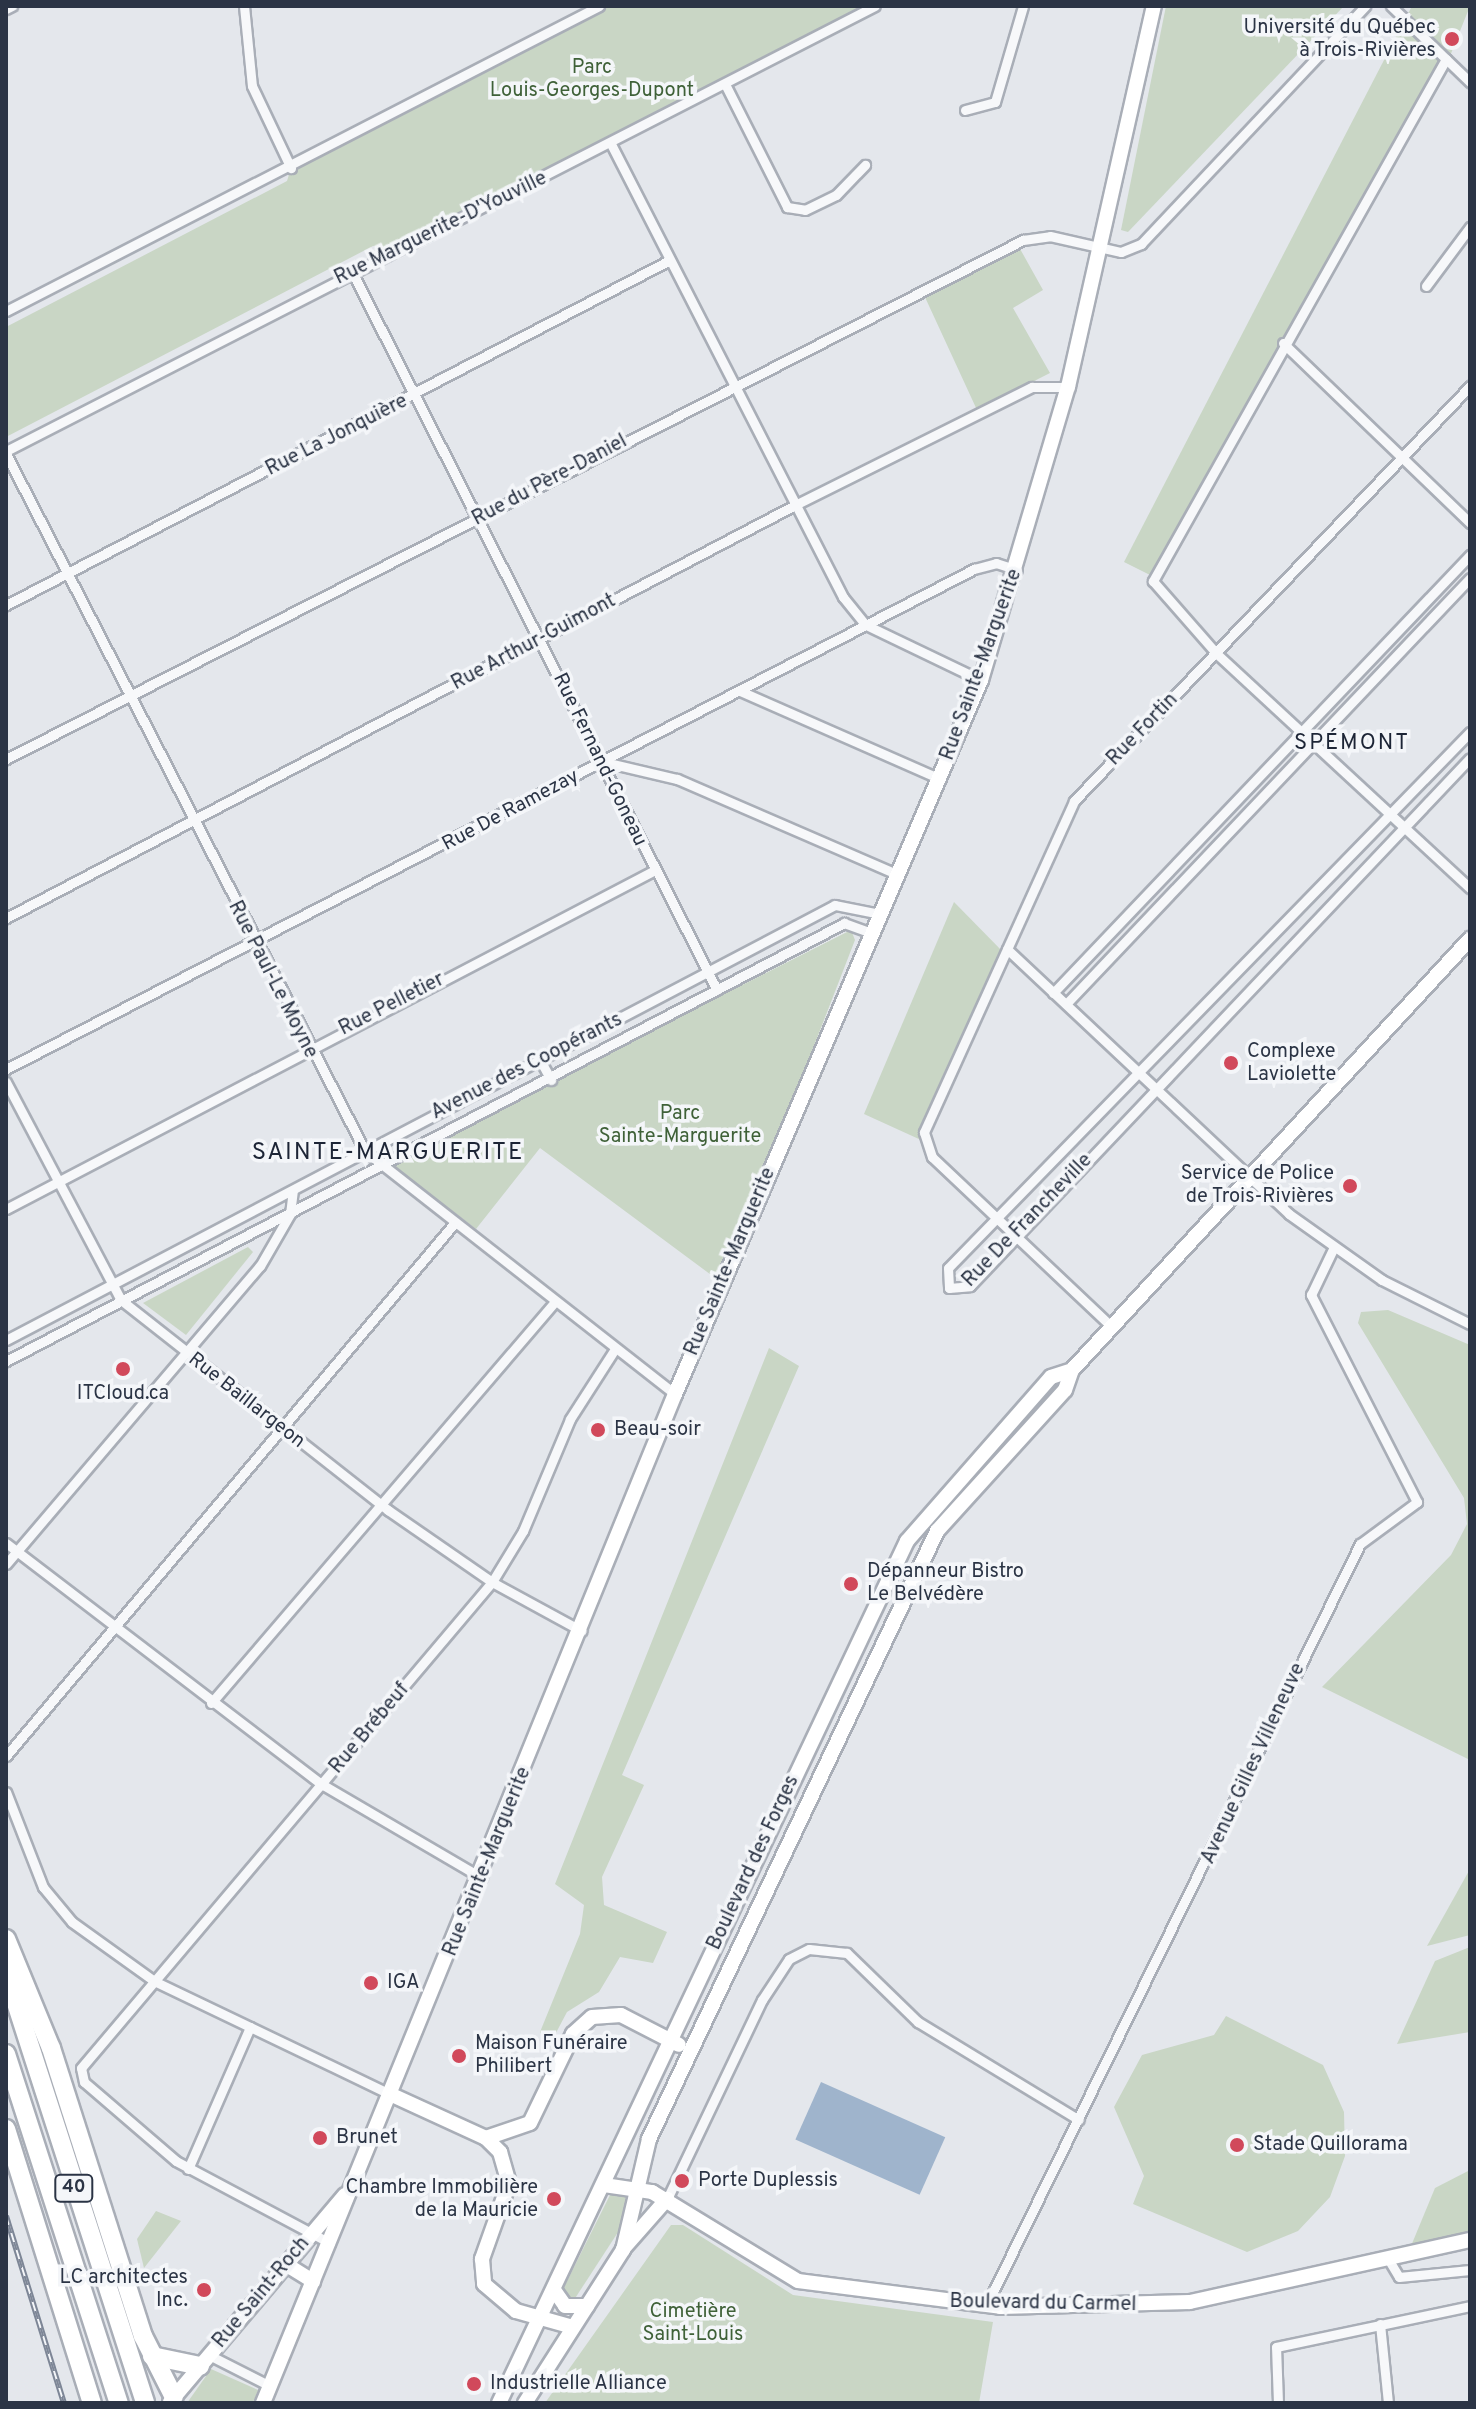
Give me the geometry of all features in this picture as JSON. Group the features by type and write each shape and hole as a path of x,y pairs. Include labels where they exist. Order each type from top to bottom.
{"highway":[{"path":"6,1939 51,2048 152,2356 173,2401"},
{"name":"40","path":"6,1972 145,2403"},
{"name":"40","path":"6,2054 119,2403"},
{"path":"6,2129 92,2403"},
{"path":"152,2356 205,2361"}],"street":[{"path":"6,9 12,6"},
{"path":"244,6 252,86 291,168"},
{"path":"6,311 291,168 599,6"},
{"name":"Rue Marguerite-D'Youville","path":"6,452 875,6"},
{"path":"965,110 995,102 1023,6"},
{"name":"Rue Sainte-Marguerite","path":"263,2403 482,1878 675,1394 981,680 1017,570 1068,387 1154,6"},
{"name":"Rue du Père-Daniel","path":"6,759 129,701 733,385 1023,240 1050,236 1121,252 1141,244 1365,6"},
{"path":"1391,6 1470,82"},
{"path":"1446,59 1156,566 1153,584 1216,653 1470,888"},
{"path":"725,84 787,207 805,210 836,195 865,165"},
{"path":"611,144 666,262 797,504 843,597 866,625 981,680"},
{"path":"1426,286 1470,227"},
{"name":"Rue La Jonquière","path":"6,605 412,397 666,262"},
{"name":"Rue Fernand-Goneau","path":"352,272 412,397 479,519 604,762 653,871 717,990"},
{"path":"1283,343 1470,523"},
{"name":"Rue Fortin","path":"999,1221 924,1144 1074,801 1470,386"},
{"name":"Rue Arthur-Guimont","path":"6,918 193,823 797,504 1032,387 1068,387"},
{"name":"Rue Paul-Le Moyne","path":"6,452 253,946 365,1151 379,1169 675,1394"},
{"path":"1053,993 1470,555"},
{"name":"Rue De Ramezay","path":"6,1069 253,946 974,569 996,563 1017,570"},
{"path":"1066,1004 1470,578"},
{"path":"740,691 940,779"},
{"name":"Rue De Francheville","path":"1470,732 999,1221 948,1268 949,1288 966,1289 1470,758"},
{"path":"604,762 677,779 897,874"},
{"name":"Rue Pelletier","path":"6,1209 56,1180 653,871"},
{"name":"Avenue des Coopérants","path":"6,1340 109,1283 293,1190 835,905 880,914"},
{"name":"Avenue des Coopérants","path":"6,1361 551,1080 844,923 872,933"},
{"name":"Boulevard des Forges","path":"525,2403 623,2250 645,2148 920,1564 945,1520 1065,1390 1072,1370 1251,1180 1470,939"},
{"path":"1007,949 1251,1180 1334,1247 1470,1324"},
{"path":"540,1060 551,1080"},
{"name":"Rue Baillargeon","path":"6,1082 109,1283 121,1300 185,1354 380,1503 492,1582 582,1631"},
{"path":"6,1564 260,1266 290,1214 293,1190"},
{"path":"999,1221 1113,1328"},
{"path":"6,1756 111,1626 452,1226"},
{"name":"Avenue Gilles Villeneuve","path":"986,2306 1360,1544 1417,1502 1416,1486 1311,1295 1334,1247"},
{"path":"211,1703 553,1304"},
{"name":"Rue Brébeuf","path":"188,2169 80,2077 84,2062 323,1785 492,1582 523,1531 570,1419 615,1349"},
{"name":"Boulevard des Forges","path":"499,2403 900,1554 962,1471 1051,1377 1072,1370"},
{"path":"6,1543 211,1703 323,1785 414,1845 482,1878"},
{"path":"900,1554 920,1564"},
{"path":"815,1734 836,1743"},
{"path":"6,1792 55,1906 154,1981 486,2138 509,2179 482,2276 500,2302 540,2320 573,2327"},
{"path":"623,2250 667,2199 762,2000 789,1959 809,1949 847,1953 918,2022 1079,2120"},
{"path":"486,2138 530,2123 573,2034 592,2017 621,2015 690,2050"},
{"path":"250,2027 188,2169 330,2243"},
{"name":"Rue Saint-Roch","path":"173,2401 355,2182"},
{"name":"Boulevard du Carmel","path":"604,2185 636,2188 667,2199 798,2281 986,2306 1177,2303 1470,2240"},
{"path":"1387,2257 1399,2277 1470,2270"},
{"path":"287,2265 313,2281"},
{"path":"554,2290 565,2306 587,2306"},
{"path":"1278,2403 1274,2349 1470,2306"},
{"path":"1380,2324 1388,2403"},
{"path":"205,2361 270,2386"}],"green space":[{"name":"Parc Louis-Georges-Dupont","path":"591,6 875,6 408,249 373,246 6,437 6,327 287,181 291,168"},
{"path":"1166,6 1344,6 1128,232 1121,230"},
{"path":"1412,6 1470,6 1446,66 1156,578 1124,562"},
{"path":"1019,247 1043,290 1013,308 1050,373 977,410 924,295"},
{"path":"954,902 1006,955 921,1140 864,1114"},
{"name":"Parc Sainte-Marguerite","path":"851,930 855,940 722,1283 540,1148 476,1229 389,1163"},
{"path":"248,1247 253,1252 186,1335 143,1303"},
{"path":"1388,1310 1470,1345 1470,1760 1322,1687 1451,1555 1467,1524 1464,1498 1358,1323 1361,1312"},
{"path":"769,1348 799,1366 622,1775 644,1785 602,1877 604,1905 667,1932 653,1963 620,1957 599,1992 567,2012 548,2048 540,2032 580,1934 584,1905 555,1884"},
{"path":"1470,1869 1470,1935 1427,1946"},
{"path":"1470,1947 1470,2032 1397,2044 1435,1961"},
{"name":"Stade Quillorama","path":"1226,2016 1323,2065 1344,2112 1345,2156 1330,2197 1298,2231 1247,2252 1133,2204 1144,2176 1114,2107 1142,2055 1214,2035"},
{"path":"1470,2170 1470,2231 1411,2246 1435,2188"},
{"path":"611,2193 626,2194 624,2223 572,2303 561,2293"},
{"path":"156,2211 181,2221 144,2268 137,2239"},
{"name":"Cimetière Saint-Louis","path":"671,2225 683,2225 793,2295 993,2322 979,2403 545,2403"},
{"path":"211,2369 258,2390 253,2403 187,2403"}],"water":[{"path":"821,2082 945,2137 920,2195 795,2140"}],"railway":[{"path":"6,2216 64,2403"}],"place":[{"name":"Université du Québec à Trois-Rivières","path":"1452,39"},
{"name":"Complexe Laviolette","path":"1231,1063"},
{"name":"Service de Police de Trois-Rivières","path":"1350,1186"},
{"name":"ITCloud.ca","path":"123,1369"},
{"name":"Beau-soir","path":"598,1430"},
{"name":"Dépanneur Bistro Le Belvédère","path":"851,1584"},
{"name":"IGA","path":"371,1983"},
{"name":"Maison Funéraire Philibert","path":"459,2056"},
{"name":"Brunet","path":"320,2138"},
{"name":"Stade Quillorama","path":"1237,2145"},
{"name":"Porte Duplessis","path":"682,2181"},
{"name":"Chambre Immobilière de la Mauricie","path":"554,2199"},
{"name":"LC architectes Inc.","path":"204,2290"},
{"name":"Industrielle Alliance","path":"474,2384"}],"district":[{"name":"SPÉMONT","path":"1352,744"},
{"name":"SAINTE-MARGUERITE","path":"388,1154"}]}
